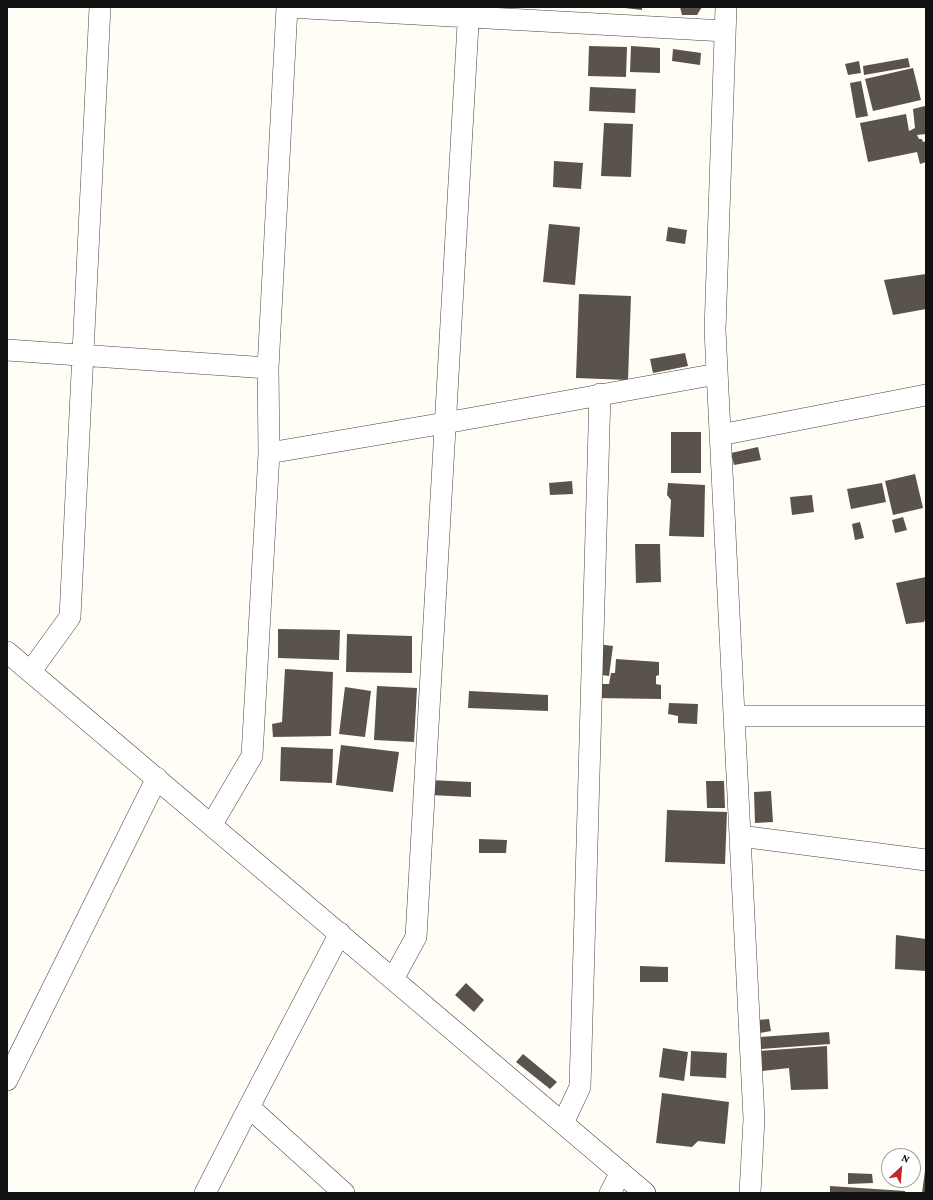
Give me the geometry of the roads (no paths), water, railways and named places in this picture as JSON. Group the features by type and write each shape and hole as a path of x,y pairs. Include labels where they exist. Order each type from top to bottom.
{"street":[{"path":"31,671 70,617 100,7"},
{"path":"212,824 252,756 269,453 268,368 287,7 468,12 725,31"},
{"path":"726,7 715,330 754,1119 750,1193"},
{"path":"393,978 416,937 468,12"},
{"path":"7,350 268,368"},
{"path":"269,453 717,374"},
{"path":"563,1123 580,1087 600,394"},
{"path":"720,435 926,395"},
{"path":"7,652 646,1193"},
{"path":"734,716 926,716"},
{"path":"7,1080 157,778"},
{"path":"740,836 926,860"},
{"path":"205,1193 340,934"},
{"path":"249,1107 344,1193"},
{"path":"610,1193 621,1172"}]}
